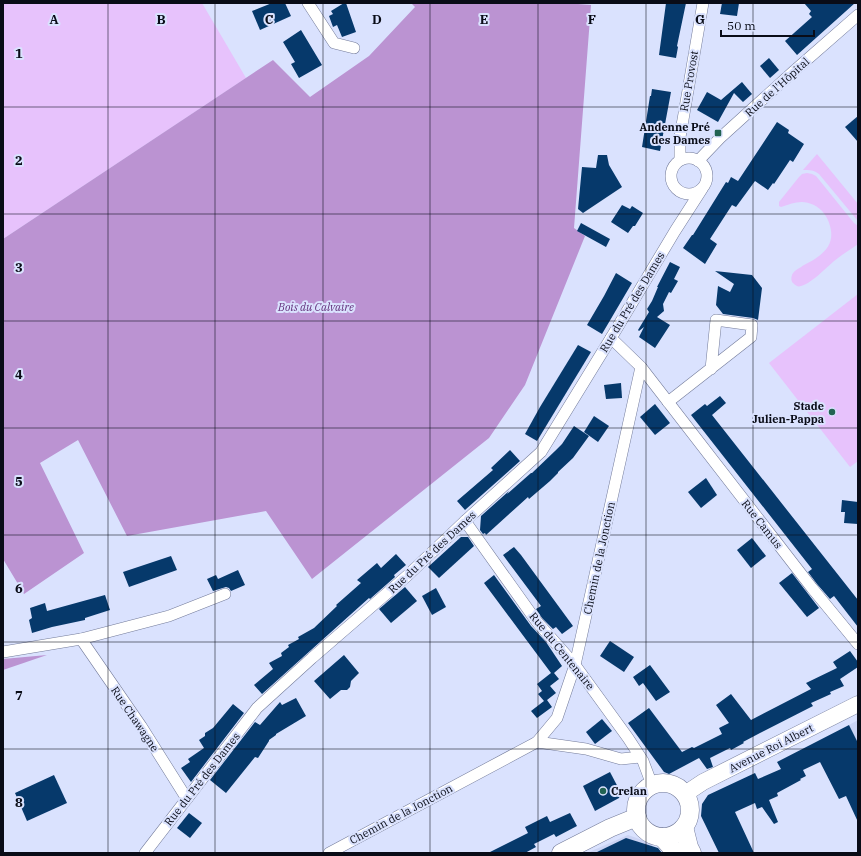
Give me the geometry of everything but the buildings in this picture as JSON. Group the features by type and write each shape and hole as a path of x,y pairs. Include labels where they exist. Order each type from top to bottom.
{"main road":[{"name":"Avenue Roi Albert","path":"685,794 703,782 858,704"},
{"path":"661,783 670,784 685,794 689,802 690,811 684,827 674,834 662,837 646,831 641,825 637,817 636,808 639,798 644,791 652,785 661,783"},
{"path":"561,853 610,828 637,817"},
{"path":"684,827 692,853"},
{"path":"662,837 676,853"}],"street":[{"path":"308,3 334,43 354,48"},
{"name":"Rue Provost","path":"680,160 680,137 703,3"},
{"name":"Rue de l'Hôpital","path":"698,161 732,127 858,15"},
{"path":"686,158 692,158 698,161 706,170 707,177 706,183 702,189 697,193 691,194 684,194 678,191 671,181 670,174 672,168 680,160 686,158"},
{"name":"Rue du Pré des Dames","path":"145,853 257,708 408,575 541,452 702,189"},
{"name":"Rue du Pré des Dames","path":"678,191 683,205 681,222"},
{"path":"668,402 711,369 751,337 752,325 716,320 711,369"},
{"name":"Rue Camus","path":"611,338 641,366 812,588 858,644"},
{"name":"Chemin de la Jonction","path":"328,853 537,742 557,718 575,665 641,366"},
{"name":"Rue du Centenaire","path":"465,521 537,622 575,665 643,761 652,785"},
{"path":"3,652 81,639 169,616 225,594"},
{"name":"Rue Chawagne","path":"81,639 141,726 187,799"},
{"path":"537,742 586,749 621,759 640,757"}],"shaded area":[{"path":"3,3 202,3 246,78 3,239"},
{"path":"817,154 858,204 858,221 819,174 812,170 803,170"},
{"path":"807,173 816,176 858,226 858,244 840,256 806,284 797,286 792,281 791,277 793,273 797,269 821,255 831,240 829,223 826,216 814,205 801,202 781,207 779,206 779,202 799,177 802,174"},
{"name":"Stade Julien-Pappa","path":"858,294 858,461 850,467 769,363"},
{"path":"858,720 858,744 849,725"},
{"path":"628,835 651,843 657,853 587,853"}],"green space":[{"name":"Bois du Calvaire","path":"411,3 565,3 591,5 574,228 585,236 525,385 489,438 312,579 266,511 127,536 78,440 40,463 84,553 24,594 3,559 3,239 273,60 310,97 369,56 415,7"},
{"path":"47,655 3,670 3,659"}],"place":[{"name":"Andenne Pré des Dames","path":"718,133"},
{"name":"Stade Julien-Pappa","path":"832,412"},
{"name":"Crelan","path":"603,791"}]}
